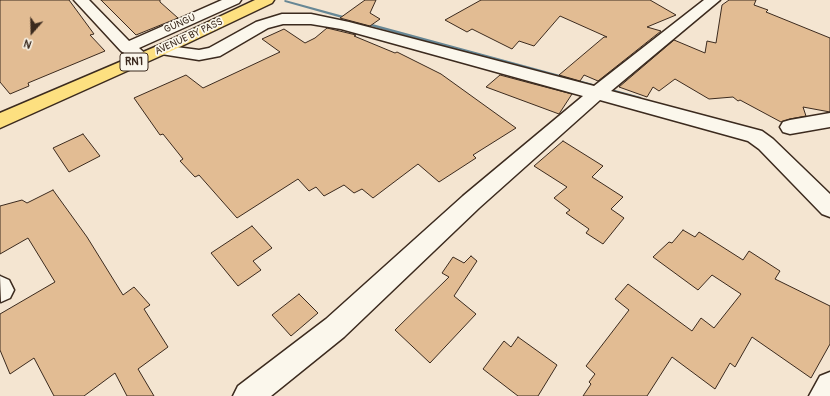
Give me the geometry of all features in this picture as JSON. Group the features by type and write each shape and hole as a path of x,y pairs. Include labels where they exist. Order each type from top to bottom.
{"highway":[{"name":"AVENUE BY PASS","path":"0,121 161,50 267,0"}],"street":[{"path":"81,0 127,48 142,58"},
{"name":"GUNGU","path":"127,48 234,0"},
{"path":"248,396 335,328 471,202 600,92 713,0"},
{"path":"161,50 199,56 214,52 262,25 282,19 311,19 357,29 600,92 756,136 766,144 830,208"},
{"path":"790,127 830,120"},
{"path":"824,396 830,386"}],"building":[{"path":"0,0 69,0 94,34 90,35 105,51 28,83 29,86 10,94 0,82"},
{"path":"101,0 160,0 160,2 178,18 136,35"},
{"path":"365,0 376,0 370,13 380,19 370,26 340,18"},
{"path":"481,0 650,0 676,15 647,27 661,31 598,81 584,75 580,81 559,75 604,37 607,37 560,16 534,46 519,41 512,49 472,29 467,32 445,20"},
{"path":"729,0 756,0 754,5 768,10 766,12 830,38 830,112 803,107 806,116 781,122 740,100 738,101 733,97 709,99 675,79 659,91 653,87 647,97 619,87 674,40 705,53 707,41 716,43 722,5"},
{"path":"327,28 356,35 354,36 395,53 397,52 441,74 516,128 473,155 476,158 439,182 418,164 373,198 362,189 354,193 344,185 324,196 316,187 309,191 298,179 237,218 199,175 195,177 180,161 183,159 163,134 160,135 134,98 186,75 203,88 280,52 262,39 284,29 305,43 315,38"},
{"path":"500,75 572,94 559,114 486,87"},
{"path":"83,134 100,156 69,172 53,148"},
{"path":"563,141 603,166 592,177 623,197 611,209 624,218 603,244 586,233 589,229 566,213 570,210 554,198 567,187 534,166"},
{"path":"53,190 87,237 123,295 134,287 150,305 144,309 168,347 138,369 154,396 127,396 115,373 84,396 54,396 34,358 10,374 0,350 0,314 55,282 28,238 0,254 0,206 22,200 27,203"},
{"path":"252,226 272,248 253,261 261,270 238,286 211,253"},
{"path":"683,230 695,237 699,232 743,260 749,251 780,271 775,279 830,306 830,344 811,378 752,337 735,367 730,363 715,389 672,357 647,396 583,396 591,384 589,382 595,374 586,366 629,310 615,299 628,284 692,331 701,318 714,328 741,294 712,275 698,290 653,257 669,242 672,243"},
{"path":"471,256 477,261 454,296 476,314 430,363 395,330 449,277 442,273 453,257 464,263"},
{"path":"299,294 318,313 291,336 272,315"},
{"path":"518,337 557,365 538,396 518,396 483,369 504,341 511,347"}],"waterway":[{"path":"286,1 350,19"},
{"path":"364,23 639,98"}]}
